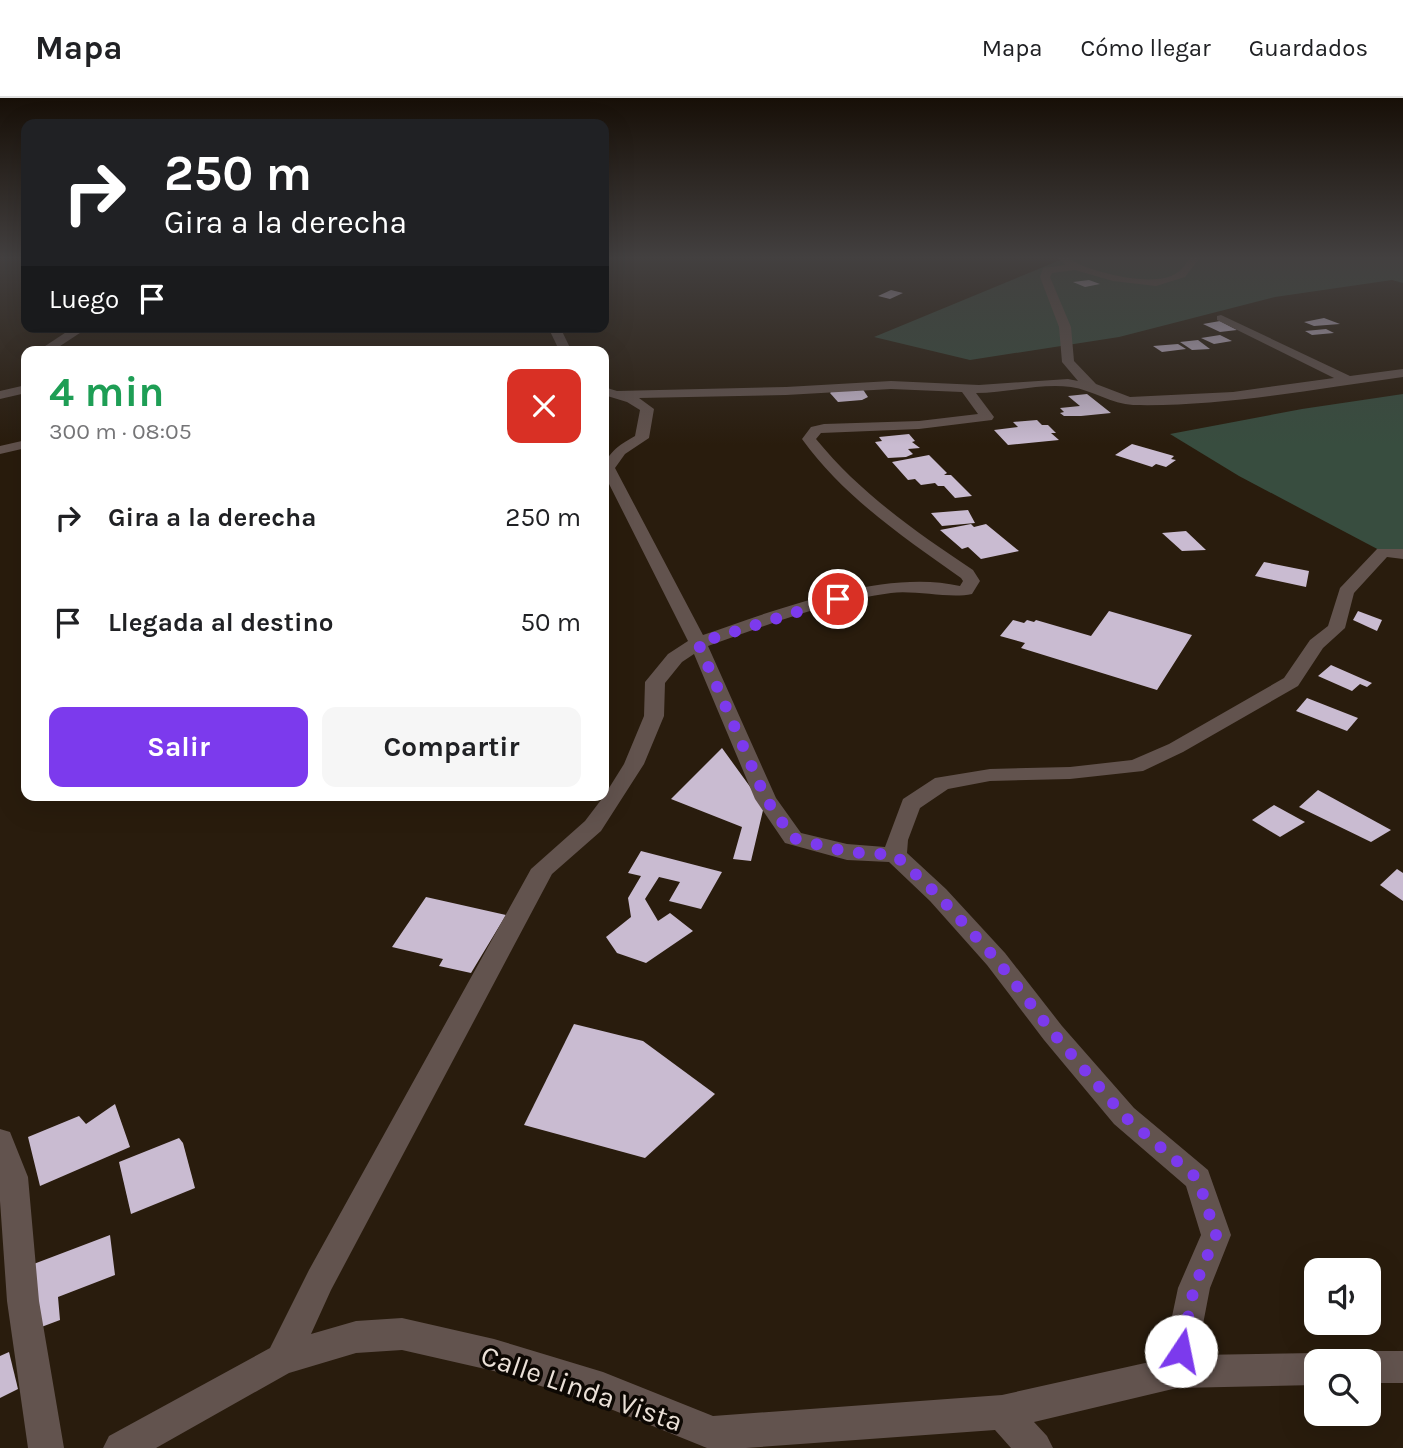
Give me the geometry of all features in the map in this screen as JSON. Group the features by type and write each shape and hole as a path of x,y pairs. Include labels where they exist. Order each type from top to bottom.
{"street":[{"path":"1062,319 1068,362 1091,387"},
{"path":"1223,319 1345,379"},
{"path":"52,346 73,333"},
{"path":"610,392 786,391 891,385 966,389 1068,383 1091,387 1129,401 1176,400 1233,396 1403,373"},
{"path":"0,395 21,389"},
{"path":"282,1359 320,1280 542,869 593,826 634,764 654,716 655,681 675,658 698,643 758,622 868,591 895,587 966,590 972,581 967,573 896,525 830,465 809,439 816,430 824,428 919,425 987,417 966,389"},
{"path":"609,467 620,451 642,438 647,421 647,409 632,399 610,392"},
{"path":"0,450 21,445"},
{"path":"609,470 698,643 766,799 793,838 847,852 895,855 938,895 996,959 1053,1033 1124,1116 1198,1179 1216,1235 1194,1288 1177,1372"},
{"path":"895,855 897,840 911,804 942,783 990,775 1070,773 1136,766 1176,748 1291,682 1316,644 1336,628 1346,592 1366,569 1383,552 1403,554"},
{"path":"0,1141 13,1177 23,1301 46,1448"},
{"name":"Calle Linda Vista","path":"121,1448 282,1359 356,1337 402,1334 494,1355 603,1389 713,1433 1002,1412 1177,1372 1304,1369"},
{"path":"1381,1367 1403,1367"},
{"path":"1002,1412 1035,1448"}],"green space":[{"path":"918,319 1189,319 1119,337 970,360 874,337"},
{"path":"1403,394 1403,554 1383,552 1239,476 1170,434 1302,409"}],"building":[{"path":"1327,319 1340,324 1314,326 1304,322"},
{"path":"1220,321 1237,330 1220,332 1203,324"},
{"path":"1326,329 1334,333 1312,335 1305,331"},
{"path":"1220,335 1232,341 1214,344 1201,338"},
{"path":"1198,340 1210,349 1192,350 1180,342"},
{"path":"1178,344 1186,349 1162,352 1153,346"},
{"path":"862,388 868,397 862,400 838,402 830,393 834,389"},
{"path":"1087,394 1111,413 1064,416 1060,413 1064,412 1060,408 1080,406 1068,396"},
{"path":"1037,420 1042,425 1048,425 1056,433 1051,433 1059,440 1008,445 994,430 1018,427 1013,422"},
{"path":"909,434 915,441 912,442 920,448 908,449 913,454 906,457 888,458 875,442 882,441 879,437"},
{"path":"1132,444 1174,456 1171,459 1176,460 1166,467 1156,464 1152,467 1115,455"},
{"path":"929,455 947,473 944,475 951,475 972,496 955,498 944,486 935,483 921,485 915,479 908,480 892,462"},
{"path":"968,510 975,523 942,526 931,513"},
{"path":"971,524 974,527 986,524 1019,551 981,559 968,547 962,549 940,530"},
{"path":"1186,531 1206,550 1182,551 1162,533"},
{"path":"1264,562 1309,571 1306,587 1255,576"},
{"path":"1109,611 1192,635 1157,690 1021,648 1025,643 1000,636 1013,620 1024,623 1027,620 1036,620 1091,636"},
{"path":"1358,611 1382,620 1377,631 1353,620"},
{"path":"1331,665 1372,683 1367,687 1360,684 1352,691 1318,676"},
{"path":"1307,698 1358,718 1347,731 1296,711"},
{"path":"722,748 764,806 751,861 733,859 742,827 671,799"},
{"path":"1318,790 1391,830 1371,842 1299,807"},
{"path":"1274,805 1305,822 1280,837 1252,820"},
{"path":"641,851 722,872 701,909 669,901 680,882 659,877 645,899 658,921 670,913 693,931 646,963 617,953 606,937 631,917 628,898 641,876 628,873"},
{"path":"1397,869 1403,873 1403,901 1380,885"},
{"path":"426,897 506,915 471,973 439,966 443,959 392,947"},
{"path":"574,1024 643,1041 715,1094 645,1158 524,1125"},
{"path":"115,1104 130,1147 40,1186 28,1137 79,1116 86,1124"},
{"path":"179,1138 183,1143 195,1188 131,1214 119,1162"},
{"path":"110,1235 115,1275 58,1297 60,1320 36,1329 31,1265"},
{"path":"9,1352 18,1389 0,1398 0,1356"}],"route":[{"path":"838,599 698,643 766,799 793,838 847,852 895,855 938,895 996,959 1053,1033 1124,1116 1198,1179 1216,1235 1194,1288 1181,1351"}]}
